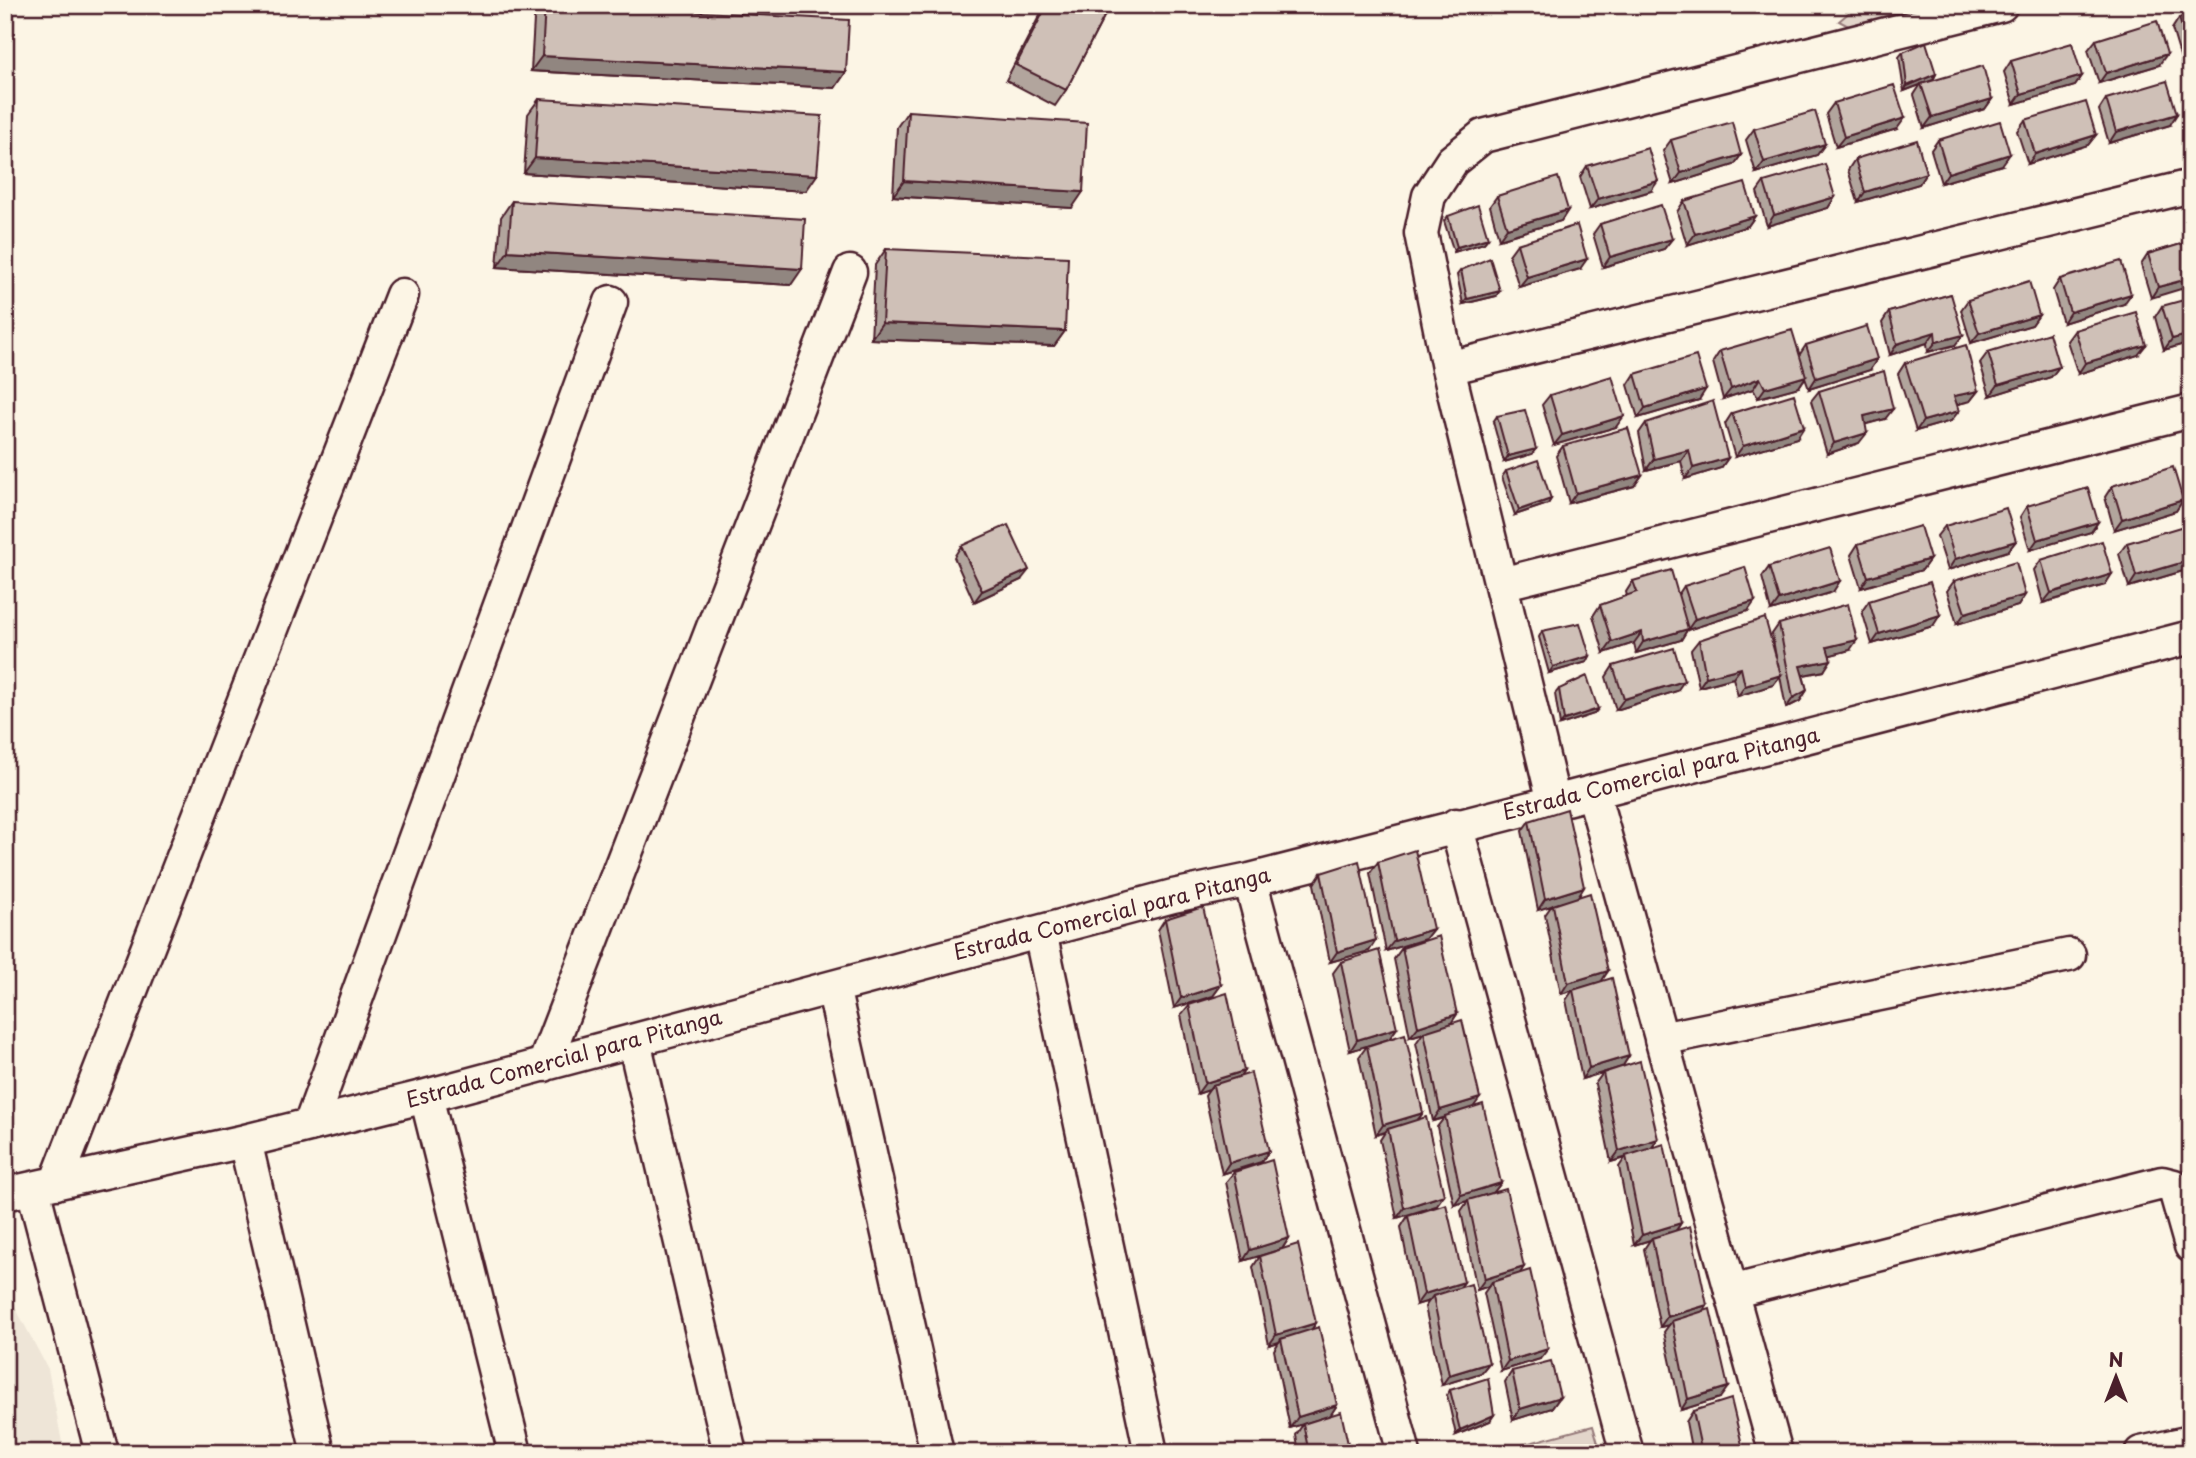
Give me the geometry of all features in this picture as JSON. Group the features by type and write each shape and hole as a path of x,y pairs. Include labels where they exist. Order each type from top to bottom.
{"street":[{"path":"1554,802 1448,368 1421,233 1429,195 1452,160 1483,136 2001,5"},
{"path":"1448,368 2191,186"},
{"path":"544,1065 850,272"},
{"path":"102,1453 31,1188 402,295"},
{"path":"310,1125 611,302"},
{"path":"1501,584 2191,411"},
{"name":"Estrada Comercial para Pitanga","path":"31,1188 244,1141 426,1096 1173,896 1250,880 2191,637"},
{"path":"1593,792 1776,1453"},
{"path":"1456,825 1627,1453"},
{"path":"1250,880 1404,1453"},
{"path":"1040,932 1151,1453"},
{"path":"1661,1039 2068,955"},
{"path":"834,987 937,1453"},
{"path":"634,1041 730,1453"},
{"path":"426,1096 515,1453"},
{"path":"244,1141 318,1453"},
{"path":"1731,1292 2162,1182 2174,1185 2191,1246"},
{"path":"2141,1453 2191,1442"}],"shaded area":[{"path":"1858,5 1949,5 1854,29 1839,21"},
{"path":"5,1288 48,1369 64,1453 5,1453"},
{"path":"1593,1426 1601,1453 1492,1453"}],"building":[{"path":"545,5 849,20 846,72 542,56"},
{"path":"1047,5 1110,5 1066,90 1016,65"},
{"path":"2191,15 2191,51 2190,52 2179,18"},
{"path":"2157,21 2167,54 2106,73 2096,40"},
{"path":"1926,42 1936,74 1907,86 1903,52"},
{"path":"2072,43 2082,76 2021,94 2011,61"},
{"path":"1983,66 1992,99 1932,117 1921,84"},
{"path":"2167,81 2177,114 2116,132 2106,99"},
{"path":"1894,85 1905,118 1844,137 1834,103"},
{"path":"539,99 822,116 817,175 535,158"},
{"path":"2086,102 2096,135 2035,154 2025,120"},
{"path":"908,111 1087,123 1083,192 904,181"},
{"path":"1815,111 1825,144 1764,162 1754,129"},
{"path":"2000,121 2010,154 1948,173 1938,140"},
{"path":"1732,122 1741,155 1681,173 1671,140"},
{"path":"1917,140 1926,173 1865,192 1855,159"},
{"path":"1648,148 1658,181 1598,199 1587,166"},
{"path":"1825,164 1835,197 1774,215 1764,182"},
{"path":"1558,177 1568,210 1507,228 1497,196"},
{"path":"1745,183 1755,216 1695,234 1684,201"},
{"path":"512,201 805,219 802,269 508,251"},
{"path":"1478,205 1488,238 1457,247 1448,216"},
{"path":"1661,205 1672,239 1610,257 1600,224"},
{"path":"1577,225 1587,259 1527,277 1517,244"},
{"path":"2191,241 2191,278 2158,287 2148,254"},
{"path":"886,249 1068,257 1065,331 882,323"},
{"path":"1490,258 1500,291 1467,299 1461,270"},
{"path":"2121,261 2131,294 2070,312 2060,279"},
{"path":"2029,281 2039,315 1979,333 1968,300"},
{"path":"1951,294 1963,335 1936,342 1935,332 1897,344 1889,312"},
{"path":"2191,298 2191,334 2172,339 2162,306"},
{"path":"2136,312 2146,345 2085,363 2075,330"},
{"path":"1867,326 1877,359 1816,378 1806,345"},
{"path":"1792,330 1806,376 1765,388 1760,378 1731,389 1720,351"},
{"path":"2049,333 2059,367 1998,385 1988,352"},
{"path":"1966,345 1978,391 1954,396 1959,411 1923,421 1905,363"},
{"path":"1696,356 1706,389 1645,408 1635,374"},
{"path":"1884,371 1893,409 1864,416 1867,433 1834,443 1819,391"},
{"path":"1612,376 1624,416 1562,435 1550,395"},
{"path":"1794,394 1804,427 1743,446 1732,413"},
{"path":"1713,401 1728,458 1693,468 1689,450 1654,459 1646,423"},
{"path":"1525,410 1536,449 1508,456 1497,416"},
{"path":"1628,428 1642,475 1576,493 1563,446"},
{"path":"1538,460 1551,499 1519,510 1506,471"},
{"path":"2173,467 2183,500 2122,519 2112,486"},
{"path":"2088,488 2098,522 2037,540 2027,506"},
{"path":"2006,508 2016,541 1955,559 1945,526"},
{"path":"1008,525 1029,570 982,591 961,546"},
{"path":"2187,525 2191,536 2191,560 2136,576 2127,543"},
{"path":"1920,526 1930,559 1868,577 1858,544"},
{"path":"2102,541 2112,574 2051,593 2041,560"},
{"path":"1830,548 1840,581 1779,600 1769,567"},
{"path":"2016,562 2025,595 1965,613 1954,581"},
{"path":"1745,567 1755,601 1695,619 1684,586"},
{"path":"1671,570 1688,629 1643,642 1642,632 1612,642 1600,605 1637,592 1633,581"},
{"path":"1930,582 1940,615 1879,634 1869,601"},
{"path":"1848,604 1857,640 1827,647 1831,660 1800,666 1807,690 1793,698 1779,624"},
{"path":"1765,618 1781,675 1745,686 1741,668 1706,677 1699,640"},
{"path":"1580,623 1590,656 1553,667 1542,631"},
{"path":"1674,648 1684,681 1624,699 1613,666"},
{"path":"1587,676 1598,709 1564,720 1559,689"},
{"path":"1567,809 1584,887 1545,899 1529,821"},
{"path":"1415,850 1433,929 1394,941 1378,862"},
{"path":"1359,861 1376,940 1337,952 1321,873"},
{"path":"1590,893 1608,971 1568,983 1553,905"},
{"path":"1203,907 1221,985 1181,998 1165,919"},
{"path":"1439,936 1457,1014 1418,1027 1402,948"},
{"path":"1379,950 1397,1028 1357,1040 1341,962"},
{"path":"1612,978 1629,1056 1589,1068 1573,990"},
{"path":"1227,993 1244,1071 1205,1083 1189,1005"},
{"path":"1462,1020 1480,1098 1440,1110 1424,1032"},
{"path":"1405,1034 1423,1113 1383,1125 1367,1046"},
{"path":"1640,1061 1658,1139 1619,1151 1603,1073"},
{"path":"1251,1073 1269,1151 1229,1163 1213,1085"},
{"path":"1483,1104 1501,1183 1461,1195 1445,1116"},
{"path":"1426,1117 1444,1195 1404,1208 1388,1129"},
{"path":"1664,1144 1681,1223 1642,1235 1626,1156"},
{"path":"1272,1160 1289,1238 1250,1250 1234,1172"},
{"path":"1506,1189 1524,1267 1485,1279 1468,1200"},
{"path":"1446,1204 1464,1282 1424,1294 1408,1216"},
{"path":"1690,1226 1707,1305 1667,1317 1652,1238"},
{"path":"1298,1244 1316,1323 1276,1335 1260,1256"},
{"path":"1530,1270 1548,1349 1508,1361 1492,1282"},
{"path":"1471,1284 1489,1363 1449,1375 1433,1296"},
{"path":"1710,1309 1728,1387 1688,1399 1672,1321"},
{"path":"1319,1327 1337,1405 1298,1417 1281,1339"},
{"path":"1551,1361 1560,1397 1520,1409 1512,1371"},
{"path":"1488,1378 1494,1415 1460,1430 1450,1390"},
{"path":"1731,1399 1744,1453 1702,1453 1693,1411"},
{"path":"1341,1412 1350,1453 1309,1453 1303,1424"}]}
